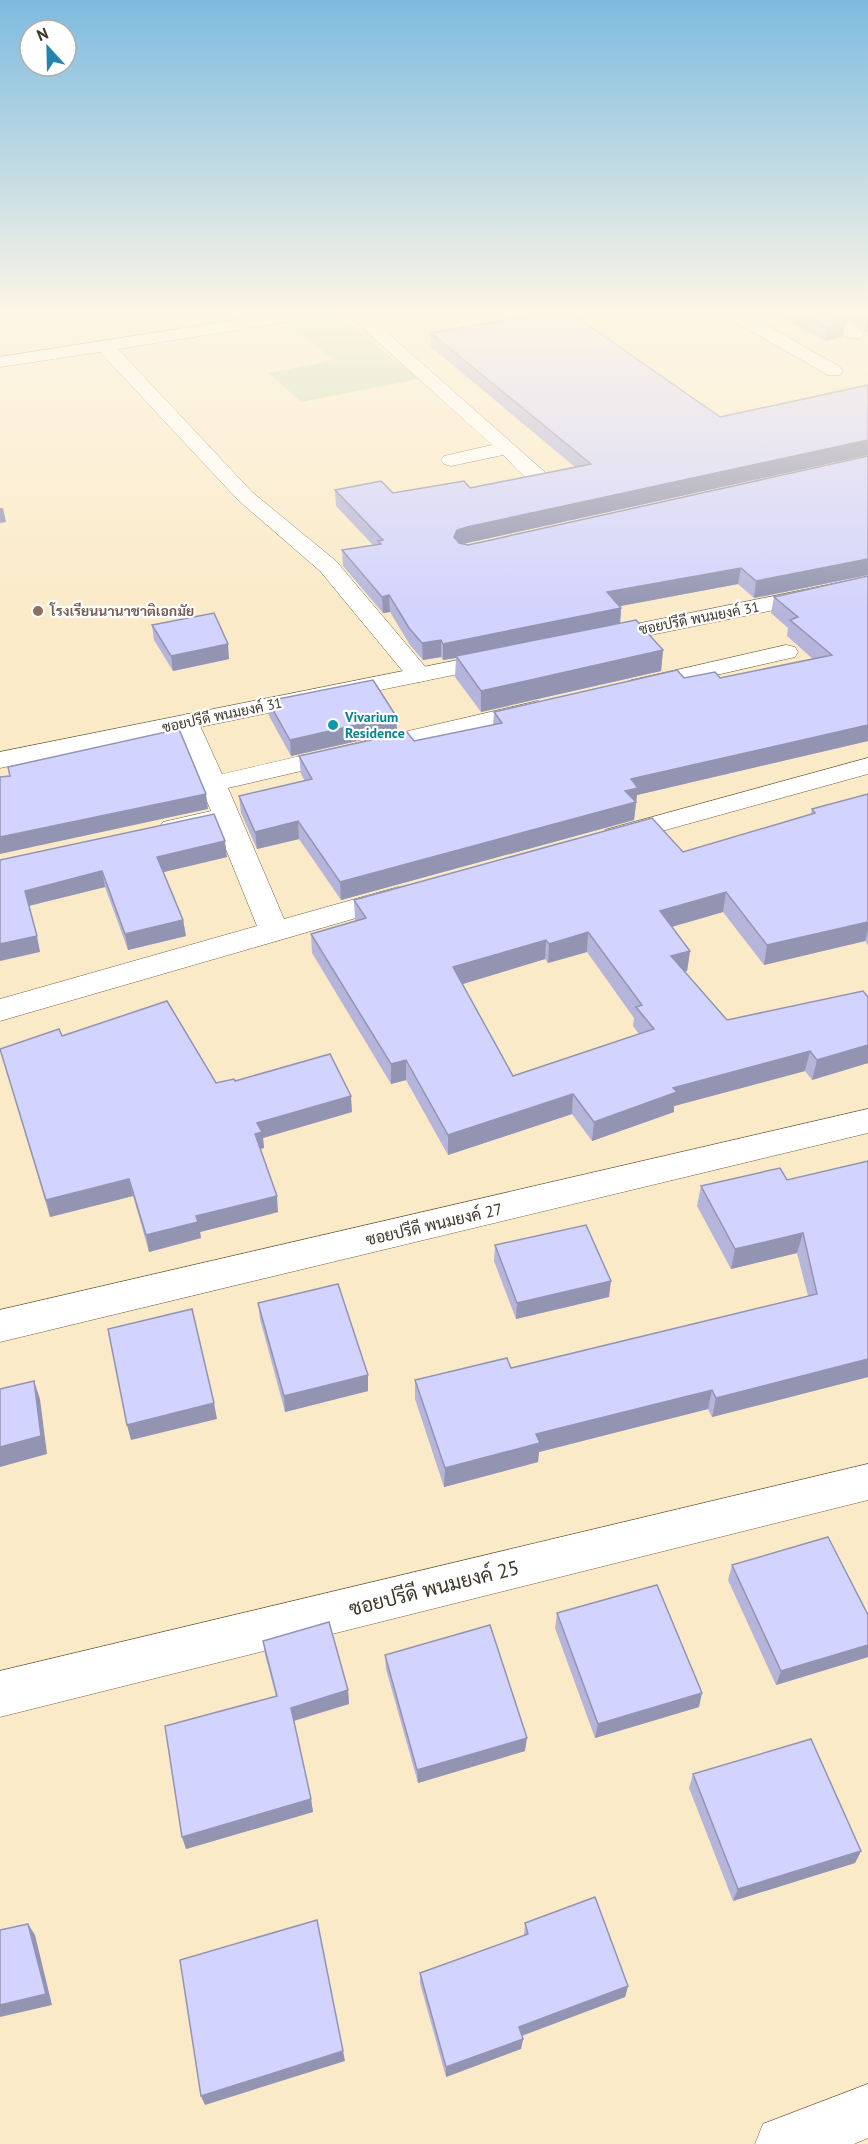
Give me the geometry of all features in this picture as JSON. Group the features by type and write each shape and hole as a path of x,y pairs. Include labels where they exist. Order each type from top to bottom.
{"street":[{"path":"168,413 245,496 328,566 419,675"},
{"path":"468,413 540,478"},
{"path":"451,460 507,448"},
{"name":"ซอยปรีดี พนมยงค์ 31","path":"581,642 868,584"},
{"path":"614,691 786,652"},
{"name":"ซอยปรีดี พนมยงค์ 31","path":"0,760 524,654"},
{"path":"212,784 557,705"},
{"path":"187,722 274,930"},
{"path":"594,842 868,766"},
{"path":"148,833 227,816"},
{"path":"0,1010 423,889"},
{"name":"ซอยปรีดี พนมยงค์ 27","path":"0,1326 868,1121"},
{"name":"ซอยปรีดี พนมยงค์ 25","path":"0,1694 868,1482"},
{"path":"783,2144 868,2110"}],"building":[{"path":"529,413 714,413 720,417 738,413 868,413 868,440 467,527 457,530 454,537 459,543 468,545 868,456 868,559 756,581 741,568 607,592 621,608 443,644 441,640 422,643 409,628 389,595 382,597 342,550 381,544 378,541 383,540 335,490 381,481 393,493 464,481 470,488 591,464"},
{"path":"868,576 868,725 631,779 638,788 625,791 636,802 340,882 298,821 255,832 239,796 312,779 299,756 407,732 414,741 502,723 494,712 677,670 684,678 715,672 720,678 832,655 790,620 798,617 774,597"},
{"path":"214,613 228,644 171,656 152,625"},
{"path":"636,620 663,650 481,691 456,656"},
{"path":"373,680 396,716 290,740 268,701"},
{"path":"179,729 206,794 0,837 0,777 10,776 8,767"},
{"path":"868,794 868,922 767,945 726,892 660,911 690,951 671,956 727,1020 863,991 868,997 868,1045 817,1060 810,1051 673,1088 677,1092 594,1122 573,1094 448,1135 406,1060 391,1064 311,934 366,918 354,900 652,818 683,852 815,813 812,809","holes":["588,932 642,1005 636,1007 654,1029 513,1076 453,967 546,940 549,944"]},
{"path":"214,814 225,841 157,857 183,920 125,934 102,871 25,891 37,936 0,944 0,860"},
{"path":"167,1001 216,1083 234,1079 235,1081 330,1054 351,1096 257,1123 262,1132 255,1134 277,1196 196,1216 198,1222 146,1235 129,1179 46,1200 0,1049 59,1029 62,1036"},
{"path":"868,1161 868,1359 716,1398 712,1390 536,1434 540,1443 445,1468 415,1380 507,1358 511,1368 817,1294 803,1233 735,1249 701,1186 780,1168 787,1180"},
{"path":"586,1225 611,1281 517,1303 495,1245"},
{"path":"338,1284 368,1375 284,1396 258,1303"},
{"path":"192,1309 214,1403 127,1425 108,1329"},
{"path":"34,1381 41,1436 0,1447 0,1389"},
{"path":"828,1537 868,1615 868,1645 781,1671 732,1565"},
{"path":"657,1585 702,1693 598,1724 557,1613"},
{"path":"329,1622 348,1690 291,1708 311,1799 182,1837 165,1726 277,1696 263,1641"},
{"path":"490,1625 527,1738 417,1770 385,1655"},
{"path":"811,1739 861,1851 738,1889 693,1774"},
{"path":"595,1897 628,1986 519,2027 523,2039 446,2067 420,1973 528,1934 525,1923"},
{"path":"317,1920 343,2051 201,2096 180,1960"},
{"path":"28,1924 46,1994 0,2005 0,1930"}],"place":[{"name":"โรงเรียนนานาชาติเอกมัย","path":"38,611"},
{"name":"Vivarium Residence","path":"333,725"}]}
